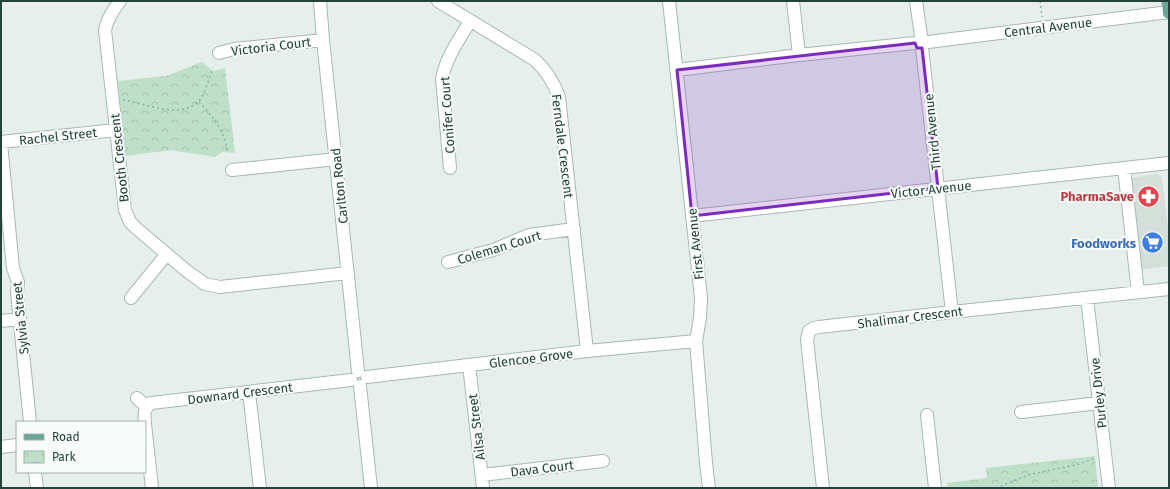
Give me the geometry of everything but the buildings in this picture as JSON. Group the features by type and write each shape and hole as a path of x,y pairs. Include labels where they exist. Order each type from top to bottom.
{"main road":[{"path":"1168,1 1169,13"}],"street":[{"name":"Booth Crescent","path":"120,1 107,22 105,30 124,210 130,222 166,254 205,284 220,287 348,273"},
{"name":"Carlton Road","path":"320,1 371,488"},
{"name":"Ferndale Crescent","path":"438,1 535,60 551,78 556,87 560,97 587,351"},
{"name":"First Avenue","path":"669,1 701,298 700,318 696,341 709,488"},
{"path":"793,1 799,55"},
{"name":"Third Avenue","path":"916,1 922,42 952,312"},
{"name":"Central Avenue","path":"677,70 1169,13"},
{"name":"Conifer Court","path":"450,168 442,79 447,60 470,21"},
{"name":"Victoria Court","path":"219,53 234,49 323,40"},
{"name":"Rachel Street","path":"1,143 116,130"},
{"name":"Sylvia Street","path":"1,143 3,194 13,268 18,282 17,293 30,421"},
{"path":"232,170 336,159"},
{"name":"Victor Avenue","path":"692,216 1169,163"},
{"path":"1124,168 1138,292"},
{"name":"Coleman Court","path":"448,262 493,250 529,235 574,229"},
{"path":"131,298 166,254"},
{"name":"Shalimar Crescent","path":"823,488 807,340 809,331 814,328 1169,289"},
{"name":"Purley Drive","path":"1087,298 1109,488"},
{"path":"1,321 20,319"},
{"name":"Glencoe Grove","path":"359,379 587,351 696,341"},
{"name":"Ailsa Street","path":"469,365 483,488"},
{"name":"Downard Crescent","path":"147,407 152,403 359,379"},
{"path":"249,392 260,488"},
{"path":"137,398 147,407 144,413 145,421"},
{"path":"1021,412 1099,403"},
{"path":"927,415 935,488"},
{"path":"146,432 152,488"},
{"path":"1,447 16,445"},
{"name":"Dava Court","path":"482,475 603,461"},
{"path":"36,473 37,488"}],"path":[{"path":"1040,1 1042,19"},
{"path":"121,100 178,111 190,107 199,102 213,68"},
{"path":"199,102 214,119 227,145 227,153"},
{"path":"996,488 1028,475 1079,464 1096,458"}],"highlighted area":[{"path":"915,43 917,48 922,48 938,188 692,216 677,70"}],"shaded area":[{"path":"1158,174 1162,178 1169,234 1169,266 1138,270 1127,178"}],"green space":[{"path":"202,62 213,71 225,68 235,153 223,152 214,157 171,150 126,156 118,81 166,76"},
{"path":"1095,456 1098,488 948,488 947,483 987,478 986,468"}],"place":[{"name":"PharmaSave","path":"1149,196"},
{"name":"Foodworks","path":"1152,243"}]}
